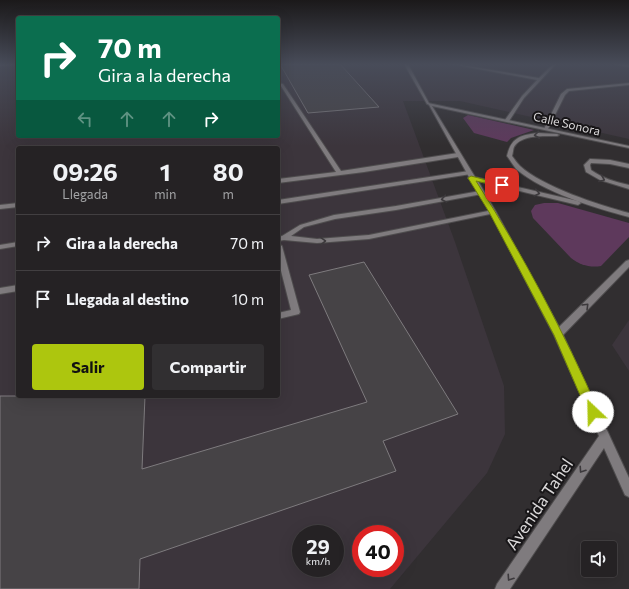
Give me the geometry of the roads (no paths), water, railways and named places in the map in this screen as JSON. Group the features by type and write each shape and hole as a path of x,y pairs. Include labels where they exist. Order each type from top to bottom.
{"street":[{"path":"286,91 339,173"},
{"path":"422,91 470,176 493,212 558,334 629,491"},
{"path":"507,120 528,91"},
{"path":"546,129 563,94 566,91"},
{"name":"Calle Sonora","path":"429,104 629,147"},
{"path":"576,135 547,134 523,137 515,142 510,149 510,158 515,167 527,176 571,196 629,215"},
{"path":"280,181 458,155"},
{"path":"629,166 598,161 590,161 587,165 588,171 594,176 629,187"},
{"path":"280,202 470,176 612,210"},
{"path":"281,238 302,226 334,217 396,208 480,192"},
{"path":"0,207 16,205"},
{"path":"281,238 317,241 369,237 493,212"},
{"path":"0,247 16,244"},
{"path":"280,253 296,312 280,316"},
{"path":"558,334 629,263"},
{"path":"0,291 16,288"},
{"name":"Avenida Tahel","path":"502,589 604,438"}]}
